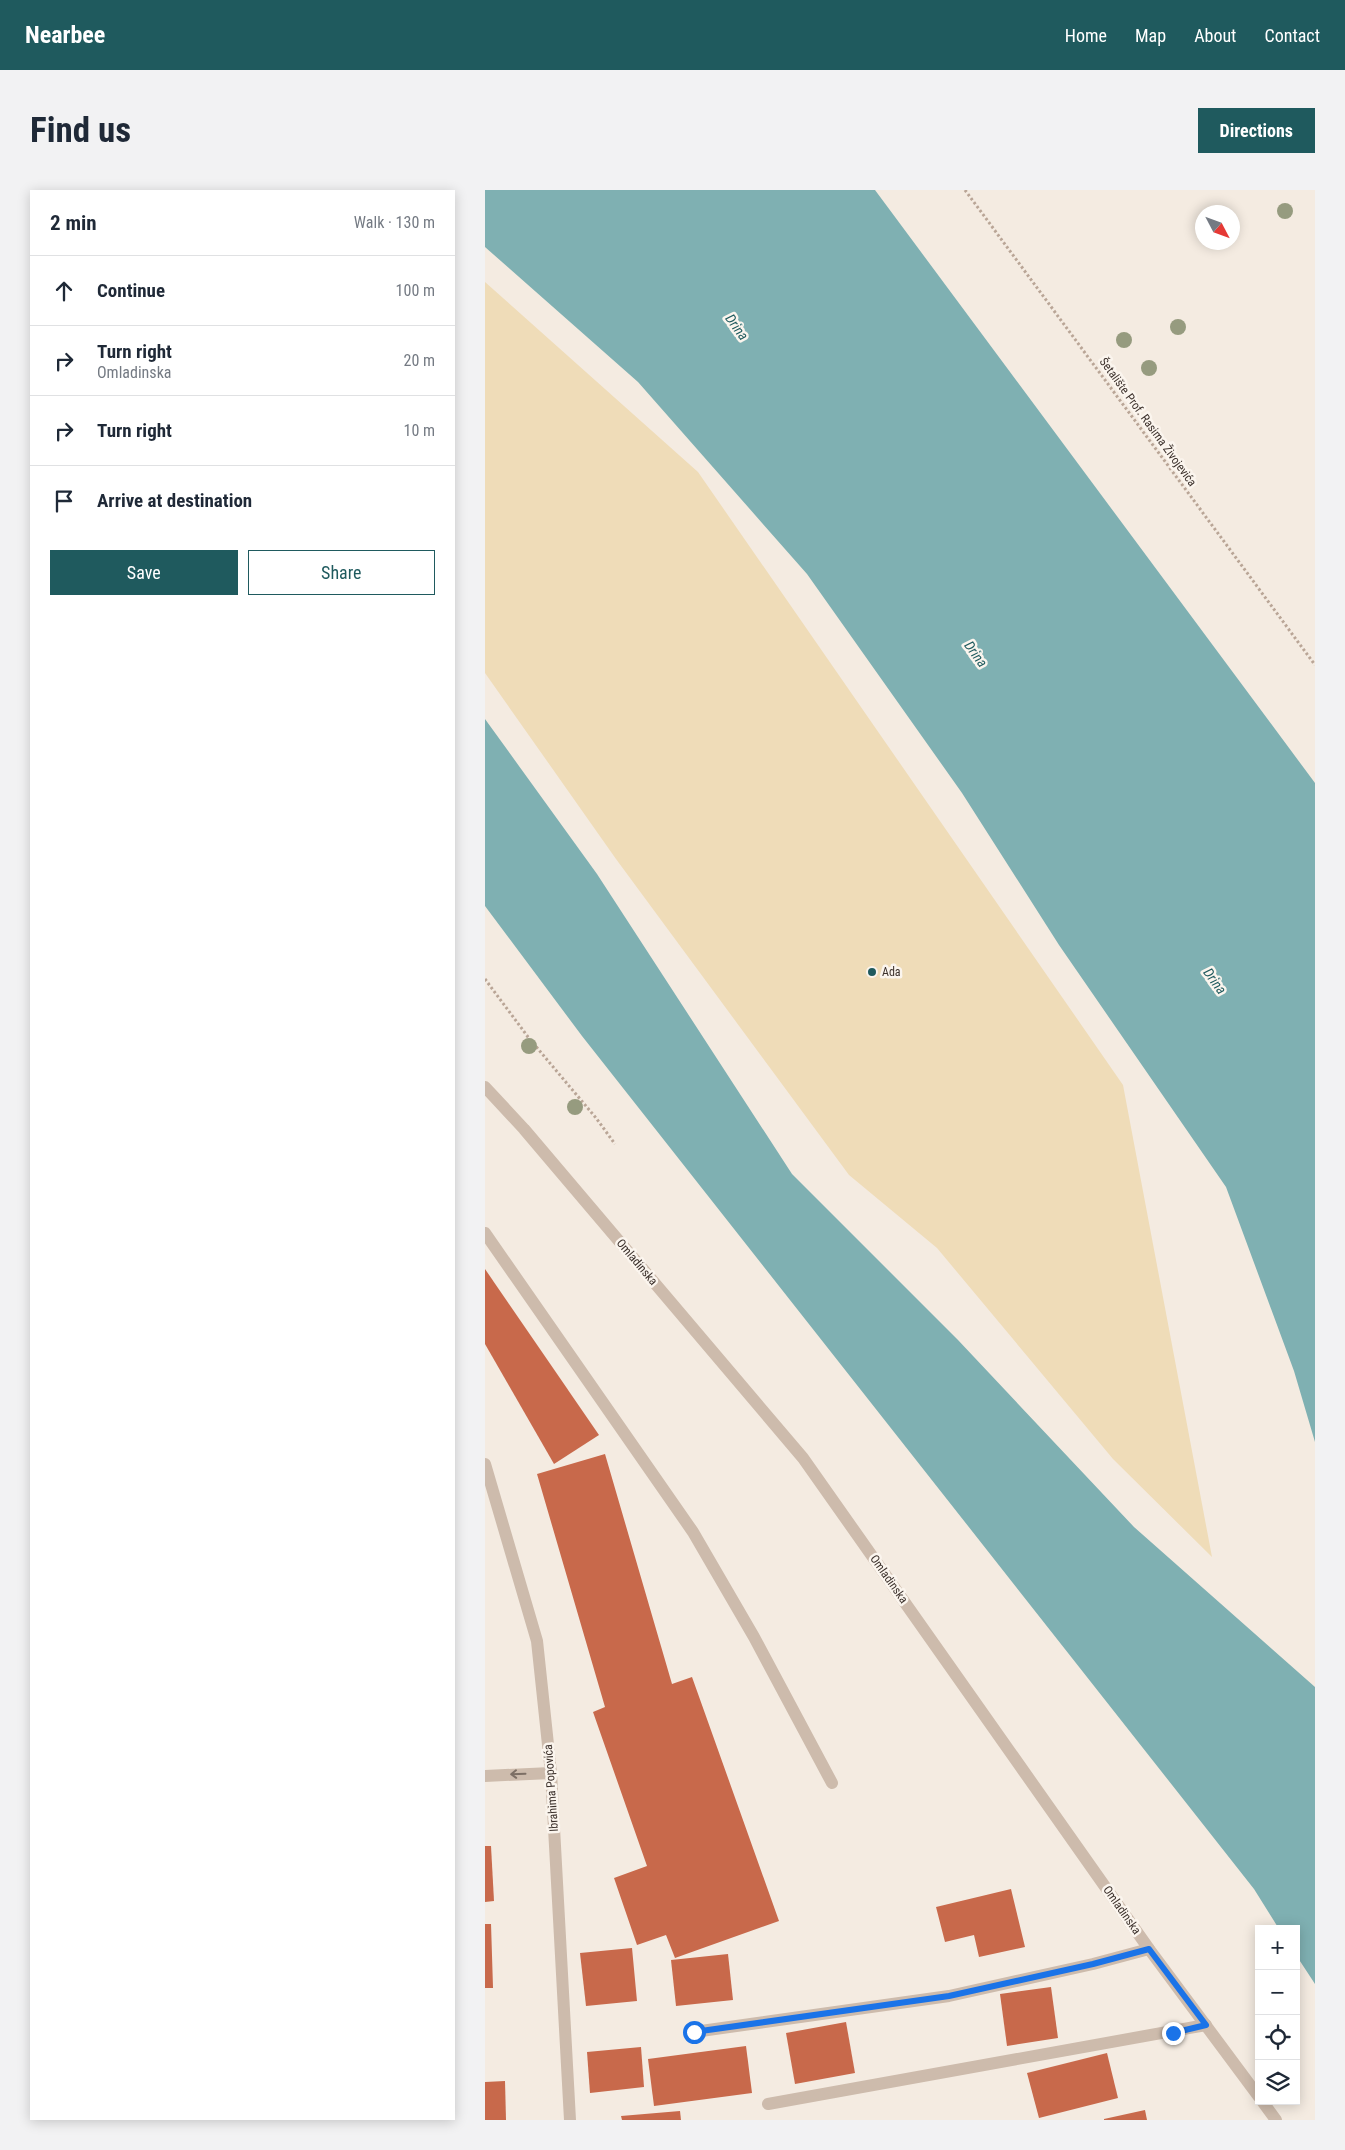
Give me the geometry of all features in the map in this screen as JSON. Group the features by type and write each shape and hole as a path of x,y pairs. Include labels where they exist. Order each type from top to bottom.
{"street":[{"name":"Omladinska","path":"485,1087 525,1129 803,1458 1149,1949 1255,2092"},
{"path":"485,1233 693,1532 754,1637 833,1783"},
{"name":"Ibrahima Popovića","path":"485,1464 537,1641 551,1773 570,2120"},
{"path":"485,1776 551,1773"},
{"path":"694,2032 949,1996 1093,1964 1149,1949"},
{"path":"768,2104 1206,2025"},
{"path":"1265,2105 1276,2120"}],"path":[{"name":"Šetalište Prof. Rasima Živojevića","path":"965,190 1315,665"},
{"path":"485,979 528,1037 596,1118 615,1144"}],"sand":[{"name":"Ada","path":"485,282 698,472 1123,1085 1212,1557 1113,1459 937,1248 849,1175 616,859 485,673"}],"water":[{"name":"Drina","path":"485,190 875,190 1315,783 1315,1442 1294,1371 1226,1187 1059,945 962,793 807,574 638,382 485,247"},
{"path":"485,719 597,874 792,1174 958,1340 1134,1527 1315,1687 1315,1984 1300,1961 1300,1925 1276,1925 1254,1889 582,1036 485,906"}],"building":[{"path":"485,1269 599,1435 554,1464 485,1344"},
{"path":"605,1454 672,1684 692,1677 779,1921 675,1958 666,1935 637,1945 614,1878 647,1866 593,1712 605,1707 537,1474"},
{"path":"485,1846 491,1846 494,1901 485,1902"},
{"path":"1011,1889 1025,1947 979,1957 974,1935 945,1942 936,1907"},
{"path":"485,1924 491,1924 493,1988 485,1988"},
{"path":"632,1948 637,2001 586,2006 580,1953"},
{"path":"728,1954 733,2000 676,2006 671,1960"},
{"path":"1051,1987 1058,2038 1007,2046 1000,1994"},
{"path":"846,2022 855,2073 795,2084 786,2033"},
{"path":"746,2046 752,2093 654,2106 648,2059"},
{"path":"641,2047 644,2087 590,2093 587,2052"},
{"path":"1107,2053 1118,2098 1039,2118 1027,2073"},
{"path":"505,2081 506,2120 485,2120 485,2082"},
{"path":"1145,2110 1147,2120 1104,2120 1104,2119"},
{"path":"680,2111 681,2120 622,2120 621,2116"}],"place":[{"name":"Ada","path":"872,972"}],"route":[{"path":"694,2032 949,1996 1093,1964 1149,1949 1206,2025 1173,2033"}]}
